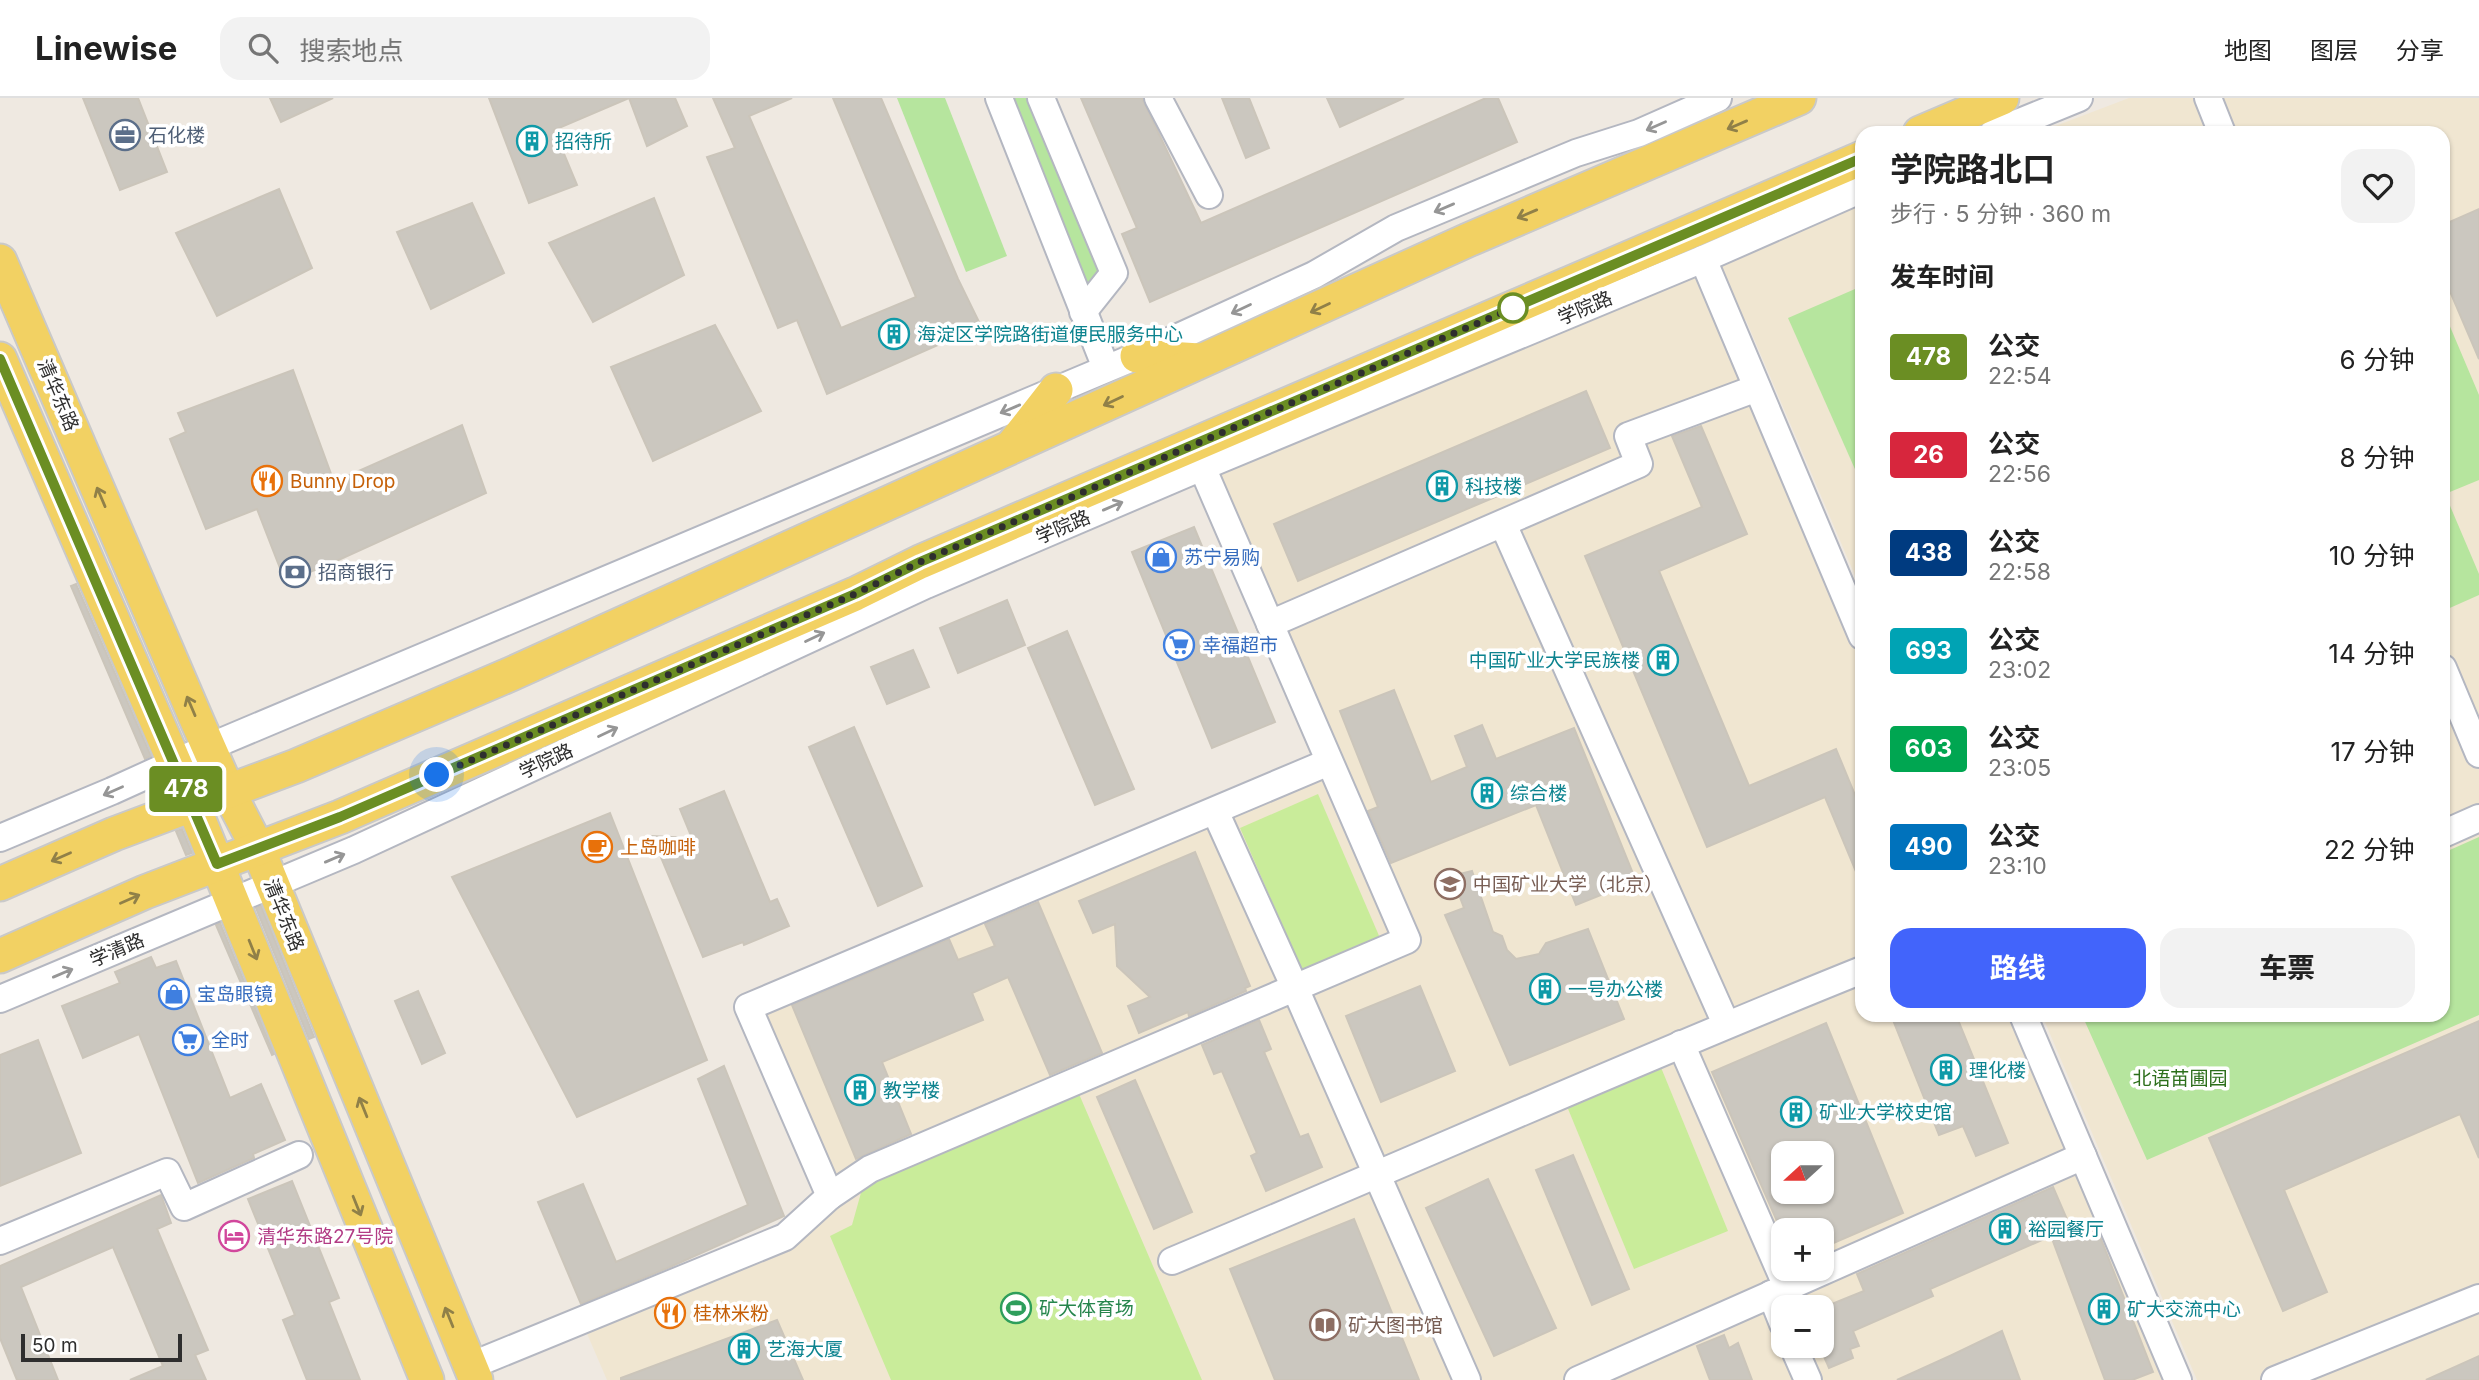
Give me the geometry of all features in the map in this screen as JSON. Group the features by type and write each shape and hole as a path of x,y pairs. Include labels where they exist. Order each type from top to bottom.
{"main road":[{"path":"0,884 114,834 296,766 511,674 1468,240 1799,98"},
{"path":"1936,126 2002,98"},
{"name":"学院路","path":"217,864 340,817 855,594 933,556 1855,161"},
{"name":"清华东路","path":"0,261 228,791 258,849 473,1373"},
{"path":"1138,356 1205,360"},
{"name":"清华东路","path":"0,359 175,762 427,1380"},
{"path":"1011,447 1056,390"},
{"path":"855,594 926,585"},
{"path":"0,956 145,892 217,864"}],"street":[{"path":"999,98 1106,368"},
{"path":"1041,98 1114,273 1083,312"},
{"path":"1158,98 1209,195"},
{"path":"0,838 209,747 1138,356 1314,275 1396,228 1576,153 1639,133 1718,98"},
{"path":"2010,126 2079,98"},
{"path":"2208,98 2219,126"},
{"name":"学院路","path":"233,901 354,850 926,585 1703,259 1855,192"},
{"path":"1703,259 1855,619"},
{"path":"1270,624 1639,464 1628,436 1757,388"},
{"path":"473,1373 785,1237 830,1196 870,1169 1407,940 1202,467"},
{"path":"1503,524 1726,1024"},
{"path":"2450,680 2473,722 2479,754"},
{"path":"830,1196 748,1007 1329,762"},
{"path":"1215,811 1467,1380"},
{"path":"2450,831 2479,818"},
{"name":"学清路","path":"0,999 233,901"},
{"path":"1172,1261 1377,1176 1726,1024 1855,973"},
{"path":"2026,1022 2178,1380"},
{"path":"1681,1044 1779,1295"},
{"path":"0,1241 167,1172 184,1207 299,1155"},
{"path":"1578,1380 2083,1156"},
{"path":"2276,1380 2479,1298"},
{"path":"1798,1358 1808,1380"}],"shaded area":[{"path":"2129,98 2479,98 2479,1380 2197,1380 2045,1022 2450,1022 2450,126 2055,126"},
{"name":"中国矿业大学（北京）","path":"1855,202 1855,576 1746,320 1732,326 1855,616 1855,1022 2027,1022 2179,1380 607,1380 585,1329 785,1237 830,1197 748,1007 1329,762 1202,467"}],"green space":[{"path":"897,98 945,98 1007,256 966,272"},
{"path":"1004,98 1037,98 1108,282 1081,292"},
{"path":"1855,289 1855,469 1788,318"},
{"path":"2450,327 2479,395 2479,480 2450,492"},
{"path":"2450,506 2479,574 2479,595 2450,608"},
{"path":"1318,794 1380,938 1302,971 1240,828"},
{"name":"北语苗圃园","path":"2479,837 2479,1015 2147,1160 2085,1022 2450,1022 2450,850"},
{"path":"1660,1065 1728,1231 1634,1269 1566,1104"},
{"name":"矿大体育场","path":"1079,1094 1202,1380 891,1380 830,1236 852,1225 864,1182"}],"building":[{"name":"石化楼","path":"83,98 138,98 167,172 120,190"},
{"path":"270,98 333,98 281,122"},
{"name":"招待所","path":"489,98 629,98 554,130 577,185 529,203"},
{"path":"629,98 675,98 687,126 647,146"},
{"path":"713,98 792,98 749,116 841,328 916,297 833,98 881,98 958,279 981,326 827,394 797,320 778,328 707,157 735,148"},
{"path":"1081,98 1142,98 1201,223 1486,98 1498,98 1517,142 1150,302 1122,234 1137,228"},
{"path":"1222,98 1249,98 1269,148 1246,158"},
{"path":"1327,98 1404,98 1340,127"},
{"path":"279,189 312,268 217,316 176,233"},
{"path":"654,198 684,275 593,322 549,243"},
{"path":"472,203 504,273 431,309 397,232"},
{"path":"2479,209 2479,359 2450,291 2450,222"},
{"path":"715,325 761,411 653,461 611,367"},
{"path":"293,370 334,482 462,425 486,493 323,567 285,581 257,509 206,529 170,439 186,432 178,413"},
{"name":"科技楼","path":"1586,391 1610,448 1298,581 1274,524"},
{"name":"中国矿业大学民族楼","path":"1701,426 1747,534 1659,571 1749,786 1836,749 1855,795 1855,869 1825,797 1707,847 1585,556 1702,507 1672,436"},
{"path":"1194,527 1275,722 1212,748 1132,552"},
{"path":"76,584 151,756 145,759 71,586"},
{"path":"1007,600 1025,645 958,673 940,628"},
{"path":"1067,631 1134,789 1095,805 1028,648"},
{"path":"913,650 929,687 887,704 871,667"},
{"name":"综合楼","path":"1394,690 1431,782 1467,767 1455,736 1482,725 1496,759 1574,728 1636,881 1576,905 1536,805 1391,863 1368,811 1378,807 1340,711"},
{"path":"854,727 922,886 878,906 809,747"},
{"path":"724,791 770,902 777,899 789,926 744,945 743,942 703,957 652,836 692,838 680,809"},
{"path":"610,813 707,1060 577,1117 452,877"},
{"path":"182,829 192,853 186,855 176,831"},
{"path":"1195,852 1250,986 1245,988 1246,991 1189,1016 1188,1012 1139,1033 1128,1006 1150,997 1117,966 1115,924 1093,933 1079,901"},
{"name":"一号办公楼","path":"1472,871 1493,932 1502,936 1507,950 1516,959 1539,954 1546,943 1588,929 1624,1019 1510,1065 1445,915 1464,908 1452,876"},
{"path":"1038,902 1102,1053 1050,1075 1008,977 972,993 983,1020 882,1062 911,1134 856,1159 792,1005 949,939 958,960 995,946 985,924"},
{"path":"261,906 314,1037 309,1039 256,908"},
{"path":"220,923 274,1054 272,1055 216,925"},
{"path":"151,957 156,968 176,961 230,1098 261,1084 285,1140 253,1154 254,1158 198,1183 139,1034 83,1058 62,1006 120,983 115,972"},
{"path":"1420,986 1455,1071 1381,1102 1346,1016"},
{"path":"418,991 445,1053 422,1064 395,1001"},
{"path":"1259,1020 1271,1049 1264,1052 1300,1137 1308,1134 1322,1167 1266,1191 1251,1156 1257,1153 1222,1071 1214,1074 1202,1045"},
{"path":"2479,1021 2479,1158 2460,1114 2284,1190 2327,1292 2283,1311 2209,1138"},
{"name":"理化楼","path":"1894,1022 1959,1022 2008,1143 1976,1156 1963,1126 1939,1135"},
{"name":"矿业大学校史馆","path":"1826,1023 1903,1213 1834,1243 1834,1218 1776,1218 1712,1072"},
{"path":"38,1040 81,1153 0,1186 0,1055"},
{"path":"724,1066 784,1216 581,1304 538,1202 583,1184 616,1262 748,1205 698,1079"},
{"path":"1135,1080 1192,1212 1154,1229 1097,1097"},
{"path":"1573,1155 1629,1289 1592,1305 1536,1170"},
{"path":"1488,1179 1556,1328 1494,1356 1426,1208"},
{"path":"292,1181 339,1298 329,1302 360,1380 307,1380 283,1320 295,1315 248,1199"},
{"path":"2053,1187 2075,1238 2097,1229 2153,1372 2132,1380 2105,1380 2051,1236 1930,1289 1933,1296 1853,1331 1859,1346 1850,1349 1853,1358 1829,1368 1825,1358 1834,1358 1834,1303 1864,1291 1857,1274"},
{"path":"161,1195 171,1223 157,1229 208,1350 195,1355 206,1380 130,1380 163,1366 113,1247 21,1287 58,1380 17,1380 0,1338 0,1266"},
{"name":"矿大图书馆","path":"1354,1219 1419,1380 1275,1380 1230,1269"},
{"name":"艺海大厦","path":"777,1320 803,1380 621,1380 621,1378"},
{"path":"2002,1331 2020,1380 1897,1380 1952,1355"},
{"path":"1724,1335 1729,1348 1738,1343 1752,1380 1710,1380 1697,1346"},
{"path":"2479,1356 2479,1380 2426,1380"}],"bus line":[{"name":"478","path":"0,359 217,864 340,817 855,594 920,562 1855,161"}],"place":[{"name":"石化楼","path":"125,135"},
{"name":"招待所","path":"532,141"},
{"name":"海淀区学院路街道便民服务中心","path":"894,334"},
{"name":"Bunny Drop","path":"267,481"},
{"name":"科技楼","path":"1442,486"},
{"name":"苏宁易购","path":"1161,557"},
{"name":"招商银行","path":"295,572"},
{"name":"幸福超市","path":"1179,645"},
{"name":"中国矿业大学民族楼","path":"1663,660"},
{"name":"综合楼","path":"1487,793"},
{"name":"上岛咖啡","path":"597,847"},
{"name":"中国矿业大学（北京）","path":"1450,884"},
{"name":"一号办公楼","path":"1545,989"},
{"name":"宝岛眼镜","path":"174,994"},
{"name":"全时","path":"188,1040"},
{"name":"理化楼","path":"1946,1070"},
{"name":"教学楼","path":"860,1090"},
{"name":"矿业大学校史馆","path":"1796,1112"},
{"name":"裕园餐厅","path":"2005,1229"},
{"name":"清华东路27号院","path":"234,1236"},
{"name":"矿大体育场","path":"1016,1308"},
{"name":"矿大交流中心","path":"2104,1309"},
{"name":"桂林米粉","path":"670,1313"},
{"name":"矿大图书馆","path":"1325,1325"},
{"name":"艺海大厦","path":"744,1349"}],"route":[{"path":"437,775 855,594 920,562 1513,308"}]}
